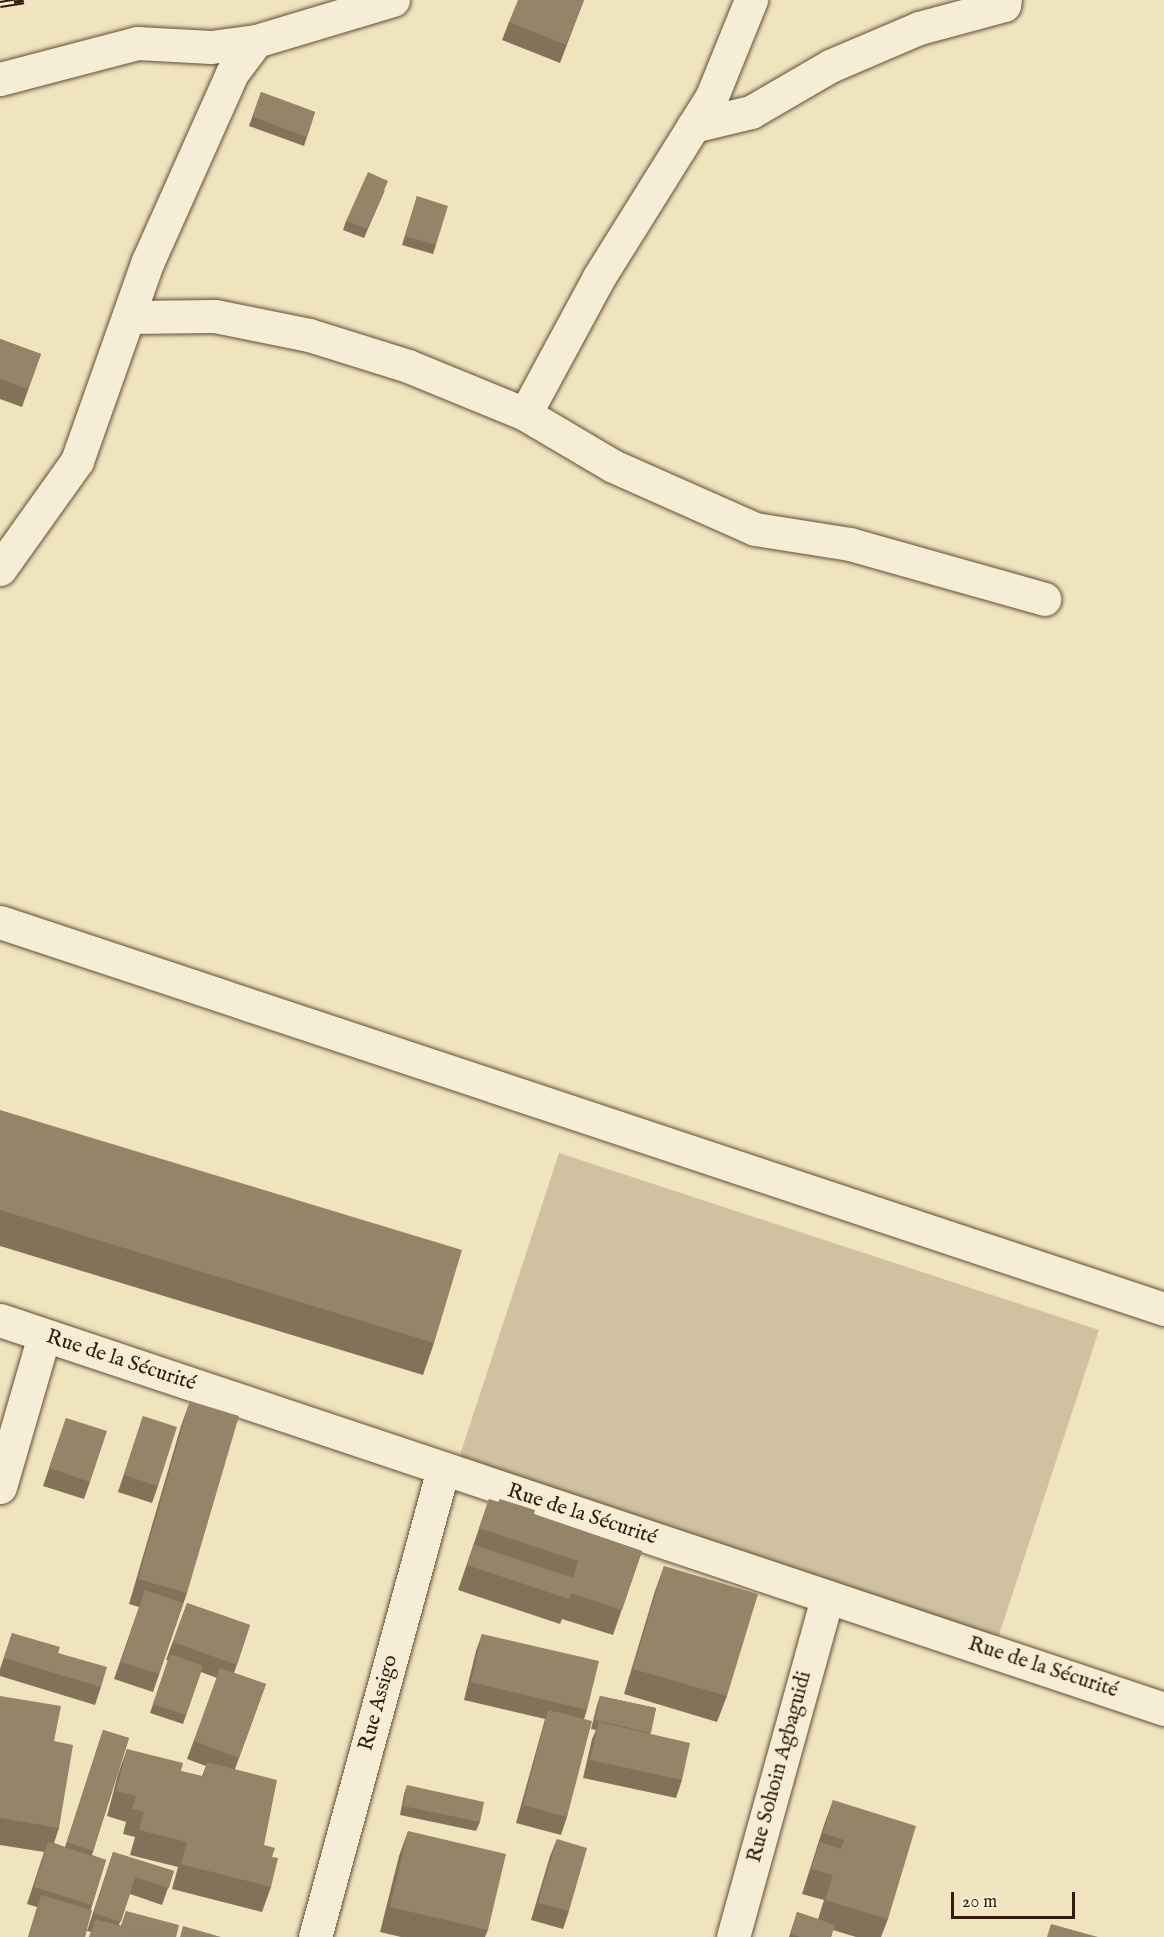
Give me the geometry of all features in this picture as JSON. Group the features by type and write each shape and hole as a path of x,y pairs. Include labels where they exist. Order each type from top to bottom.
{"street":[{"path":"0,78 137,43 211,47 256,41 393,0"},
{"path":"525,414 600,277 712,96 751,0"},
{"path":"693,126 751,112 830,66 919,28 1004,5 1005,0"},
{"path":"0,569 77,461 148,261 232,73 256,41"},
{"path":"129,317 215,316 309,335 408,366 525,414 613,466 755,529 850,544 1044,599"},
{"path":"0,922 1164,1309"},
{"name":"Rue de la Sécurité","path":"0,1320 1164,1708"},
{"path":"0,1487 44,1336"},
{"name":"Rue Assigo","path":"315,1937 443,1469"},
{"name":"Rue Sohoin Agbaguidi","path":"734,1937 827,1597"}],"shaded area":[{"path":"559,1153 1099,1330 998,1638 458,1461"}],"building":[{"path":"518,0 584,0 566,45 509,22"},
{"path":"261,92 315,112 307,137 253,117"},
{"path":"368,172 388,181 367,229 346,221"},
{"path":"417,196 448,206 436,245 405,236"},
{"path":"0,339 41,354 28,389 0,379"},
{"path":"0,1110 462,1250 434,1343 0,1210"},
{"path":"190,1401 239,1416 187,1593 138,1579"},
{"path":"143,1416 177,1427 158,1486 124,1475"},
{"path":"66,1418 107,1431 90,1482 49,1468"},
{"path":"489,1499 498,1502 500,1499 535,1510 534,1514 642,1551 622,1610 571,1593 569,1599 467,1565 474,1545 573,1578 578,1561 479,1528"},
{"path":"664,1566 758,1594 727,1696 633,1669"},
{"path":"145,1590 183,1603 159,1674 121,1662"},
{"path":"187,1603 250,1625 237,1665 173,1642"},
{"path":"12,1633 60,1647 58,1653 107,1667 101,1687 4,1658"},
{"path":"482,1634 599,1661 587,1710 471,1682"},
{"path":"170,1654 203,1666 186,1715 153,1704"},
{"path":"220,1668 266,1684 239,1758 194,1741"},
{"path":"0,1696 61,1706 54,1741 73,1745 59,1828 0,1818"},
{"path":"600,1696 656,1708 651,1733 595,1720"},
{"path":"548,1710 592,1721 567,1817 523,1805"},
{"path":"599,1722 690,1743 682,1780 590,1760"},
{"path":"103,1730 129,1738 93,1851 67,1842"},
{"path":"127,1749 183,1763 181,1771 203,1777 207,1762 277,1780 264,1845 275,1848 272,1857 278,1858 271,1887 181,1864 187,1842 139,1830 144,1812 132,1809 136,1796 116,1791"},
{"path":"407,1785 484,1802 480,1822 403,1806"},
{"path":"833,1800 916,1826 888,1919 825,1900 833,1875 811,1869 820,1842 841,1849 844,1840 823,1833"},
{"path":"408,1831 506,1854 488,1930 390,1907"},
{"path":"557,1839 587,1848 569,1911 538,1903"},
{"path":"48,1842 106,1860 92,1905 34,1887"},
{"path":"113,1852 174,1871 169,1888 135,1877 121,1922 94,1913"},
{"path":"41,1895 92,1910 85,1937 29,1937"},
{"path":"126,1911 179,1925 176,1937 158,1937 122,1926"},
{"path":"797,1912 835,1925 831,1937 800,1937 791,1934"},
{"path":"95,1919 158,1936 158,1937 90,1937"},
{"path":"1051,1924 1098,1937 1047,1937"},
{"path":"183,1926 221,1937 180,1937"}],"railway":[{"path":"0,4 24,0"}]}
